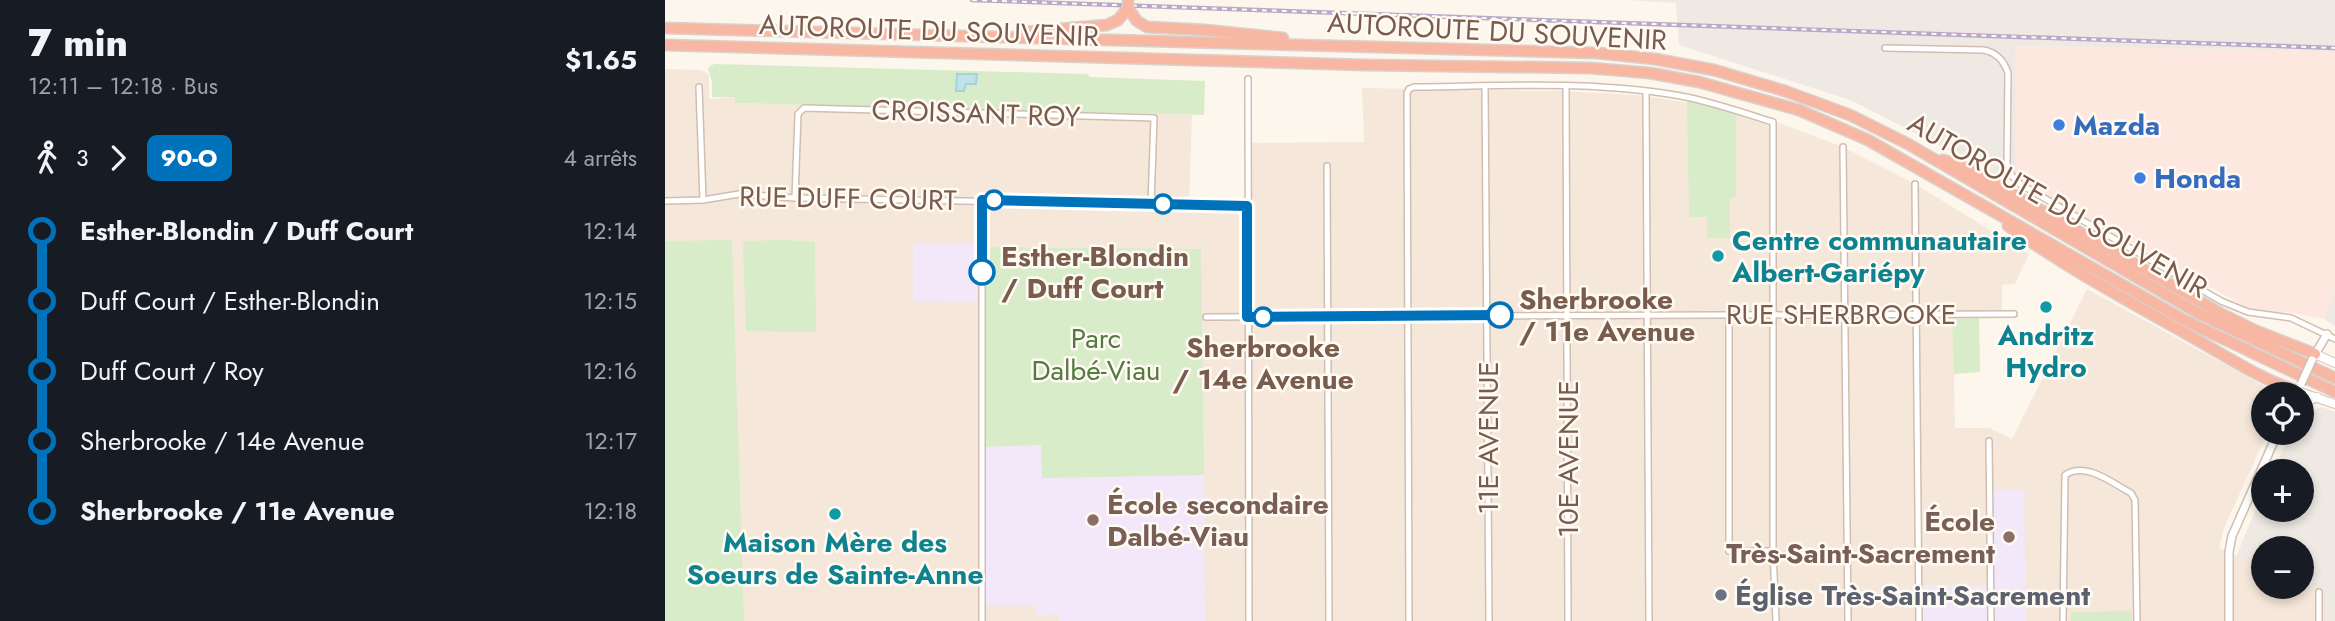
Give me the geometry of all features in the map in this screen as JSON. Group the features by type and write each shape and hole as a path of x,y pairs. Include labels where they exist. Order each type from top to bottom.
{"highway":[{"path":"978,36 1107,25 1118,20 1128,8 1140,23 1152,28 1205,30 1359,47"},
{"name":"AUTOROUTE DU SOUVENIR","path":"665,28 1597,53 1687,64 1744,78 1809,99 1862,121 1925,154 2198,313 2335,378"},
{"name":"AUTOROUTE DU SOUVENIR","path":"665,45 1365,65 1590,68 1635,72 1715,85 1811,115 1875,143 2184,320 2335,392"},
{"path":"1925,154 1966,167 2220,313 2314,357"},
{"path":"1958,190 2066,265 2275,382"}],"main road":[{"path":"2314,357 2335,363"},
{"path":"2314,396 2335,404"}],"street":[{"path":"1885,48 1986,50 1995,54 2005,66 2008,77 2007,164 2010,173 2020,184 2221,301 2254,313 2291,318 2335,339"},
{"path":"1248,79 1249,621"},
{"path":"1409,621 1407,93 1414,87 1485,86 1646,92 1686,97 1773,122 1773,551 1776,621"},
{"name":"11E AVENUE","path":"1485,86 1489,621"},
{"name":"RUE DUFF COURT","path":"699,87 703,200"},
{"name":"10E AVENUE","path":"1566,87 1568,621"},
{"path":"1646,92 1649,621"},
{"name":"CROISSANT ROY","path":"795,198 798,114 803,108 1154,118 1151,204"},
{"path":"1843,147 1848,621"},
{"path":"1327,166 1329,621"},
{"path":"1915,184 1919,621"},
{"name":"RUE DUFF COURT","path":"665,201 703,200 739,194 795,198 1247,206"},
{"path":"982,200 982,621"},
{"name":"RUE SHERBROOKE","path":"1206,317 2014,314"},
{"path":"1729,315 1729,551 1773,551"},
{"path":"2302,382 2327,334"},
{"path":"1989,441 1991,621"},
{"path":"2229,621 2229,557 2232,536 2273,445"},
{"path":"2063,621 2065,475 2078,470 2088,471 2131,493 2135,500 2137,621"},
{"path":"2319,592 2319,621"}],"shaded area":[{"path":"1627,0 2335,0 2335,51 2015,46 2016,174 2004,179 1853,101 1679,45 1676,3"},
{"path":"2014,46 2335,51 2335,292 2324,319 2246,307 2021,181 2016,174"},
{"path":"665,69 700,70 709,74 709,99 735,97 735,103 1192,115 1189,205 1247,206 1247,143 1364,142 1362,88 1638,95 1736,110 1779,123 1843,147 1915,184 2029,254 2015,284 2002,285 2002,318 1953,319 1955,428 1989,428 2012,439 2087,289 2257,382 2251,382 2251,445 2262,445 2256,459 2251,459 2251,469 2224,528 2219,548 2251,562 2251,599 2314,599 2314,586 2326,590 2327,621 665,621"},
{"path":"913,244 979,244 979,302 913,301"},
{"path":"2335,292 2335,326 2324,319"},
{"path":"2322,407 2335,412 2335,621 2327,621 2326,590 2314,586 2314,536 2251,536 2251,563 2236,557 2251,521 2314,522 2314,459 2279,459 2285,445 2314,445 2314,410"},
{"name":"École secondaire Dalbé-Viau","path":"1041,445 1042,478 1204,475 1205,621 1059,621 1059,614 1036,616 1035,605 985,605 982,567 982,447"},
{"name":"École Très-Saint-Sacrement","path":"1993,490 2024,490 2026,621 1919,621 1919,585 1994,585"}],"green space":[{"path":"714,64 1087,74 1090,77 1205,81 1204,115 735,103 735,97 712,97 708,68"},
{"path":"1687,97 1736,110 1736,198 1730,198 1730,238 1707,238 1707,217 1689,217"},
{"path":"732,240 744,621 665,621 665,241"},
{"path":"745,241 815,242 816,332 746,331"},
{"name":"Parc Dalbé-Viau","path":"982,247 1201,249 1204,475 1042,478 1041,445 982,447"},
{"path":"1979,318 1980,372 1954,374 1952,319"},
{"path":"2132,611 2132,621 2071,621 2071,612"}],"water":[{"path":"957,74 977,74 976,84 966,84 964,91 956,91"}],"railway":[{"path":"972,0 2335,48"}],"bus line":[{"name":"90-O","path":"982,272 982,200 1247,206 1247,317 1500,315"}],"place":[{"name":"Mazda","path":"2059,125"},
{"name":"Honda","path":"2140,178"},
{"name":"Centre communautaire Albert-Gariépy","path":"1718,256"},
{"name":"Esther-Blondin / Duff Court","path":"982,272"},
{"name":"Andritz Hydro","path":"2046,307"},
{"name":"Sherbrooke / 11e Avenue","path":"1500,315"},
{"name":"Sherbrooke / 14e Avenue","path":"1263,317"},
{"name":"Maison Mère des Soeurs de Sainte-Anne","path":"835,514"},
{"name":"École secondaire Dalbé-Viau","path":"1093,520"},
{"name":"École Très-Saint-Sacrement","path":"2009,537"},
{"name":"Église Très-Saint-Sacrement","path":"1721,595"}]}
